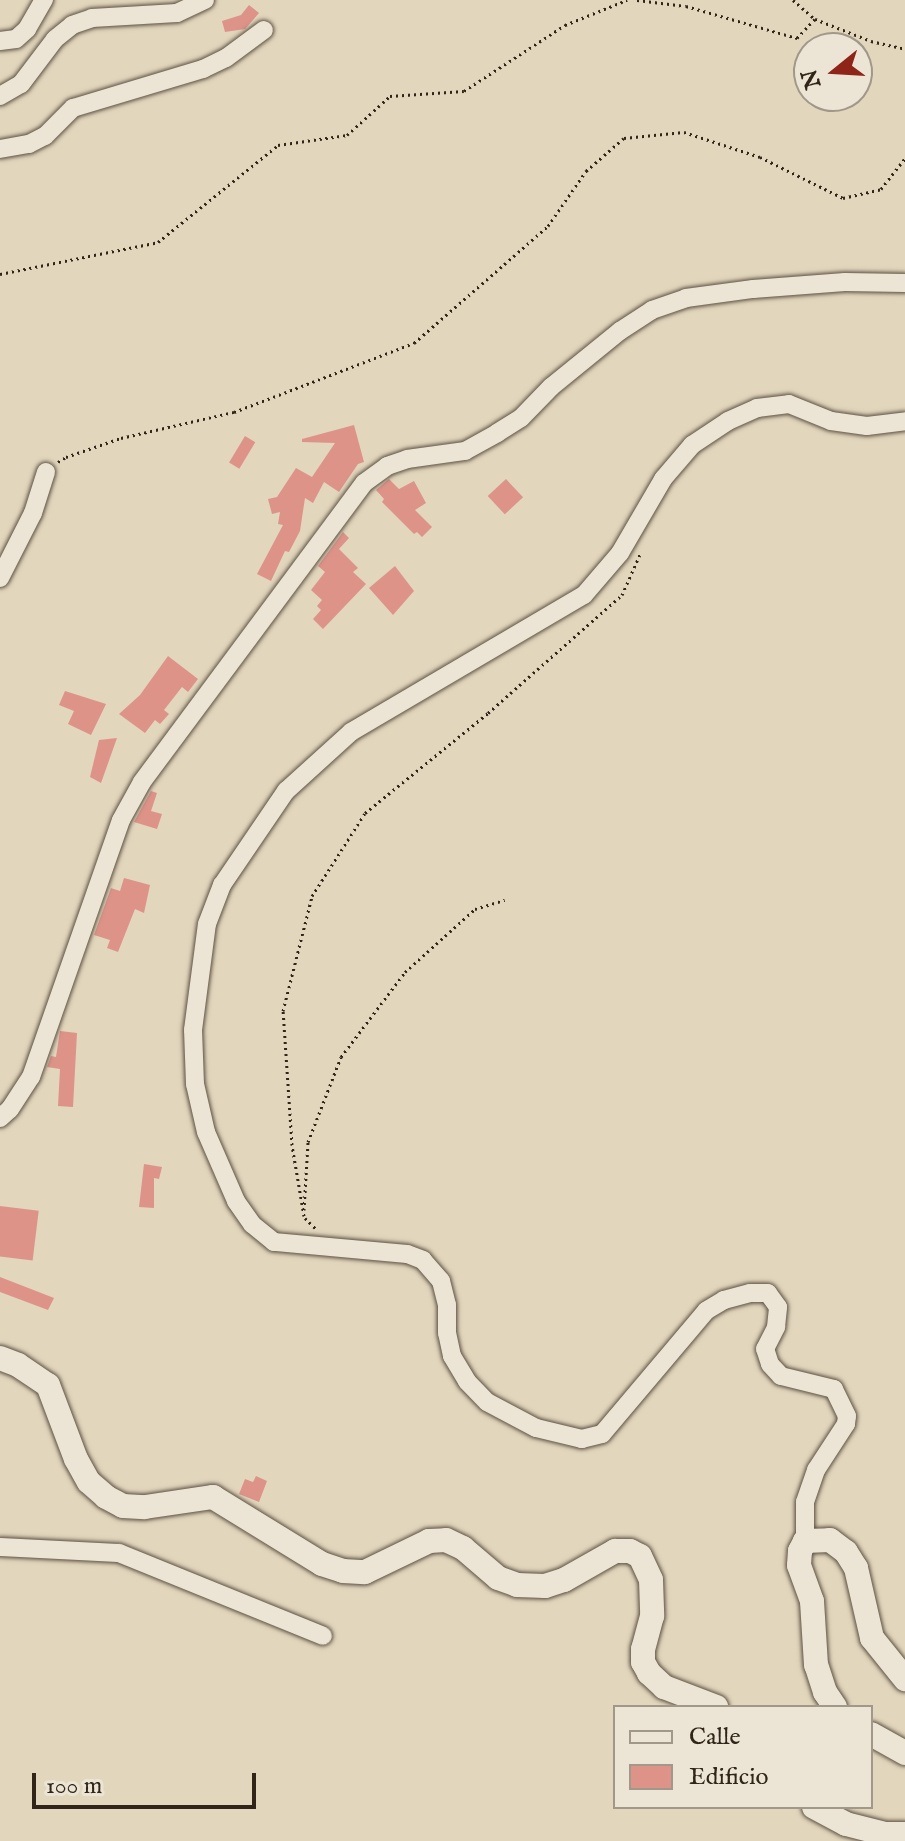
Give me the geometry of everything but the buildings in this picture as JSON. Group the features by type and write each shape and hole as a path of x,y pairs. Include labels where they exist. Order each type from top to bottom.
{"main road":[{"path":"0,1358 27,1370 48,1385 76,1459 89,1482 106,1497 123,1506 145,1507 213,1497 322,1564 343,1571 365,1572 429,1541 446,1540 463,1548 498,1578 517,1585 545,1586 564,1580 615,1551 630,1551 640,1556 651,1580 652,1616 643,1649 643,1662 649,1673 664,1687 711,1705"},
{"path":"834,1705 825,1692 816,1665 812,1601 799,1565 800,1551 805,1541 830,1540 846,1552 856,1568 872,1638 905,1679"},
{"path":"873,1735 905,1753"},
{"path":"818,1809 846,1824 885,1834 905,1834"}],"street":[{"path":"0,41 16,39 27,29 44,0"},
{"path":"0,96 21,84 55,39 72,25 92,18 177,13 205,0"},
{"path":"0,149 29,144 45,136 73,108 203,69 226,58 264,30"},
{"path":"0,1118 31,1077 121,820 135,795 233,656 364,483 387,466 407,459 465,451 497,433 521,418 551,387 620,331 652,310 686,298 753,289 845,282 905,283"},
{"path":"805,1541 805,1502 816,1470 846,1424 847,1416 834,1389 781,1376 770,1364 765,1349 776,1327 778,1307 768,1293 750,1293 724,1300 706,1311 602,1434 582,1439 536,1428 487,1402 467,1381 452,1356 447,1333 447,1305 441,1281 423,1260 407,1254 274,1242 252,1224 236,1201 206,1132 195,1084 193,1030 207,924 222,885 286,791 351,732 584,595 620,553 663,479 692,445 728,421 757,408 789,404 843,423 867,426 905,421"},
{"path":"0,578 33,513 46,472"},
{"path":"0,1547 119,1553 323,1636"}],"path":[{"path":"0,274 158,242 278,145 347,135 390,96 464,91 565,25 627,0"},
{"path":"637,0 686,6 797,38 815,19"},
{"path":"793,0 815,19 871,41 905,49"},
{"path":"46,472 66,457 121,438 234,412 414,343 548,226 586,171 624,138 684,132 760,157 843,198 881,189 905,158"},
{"path":"336,1250 304,1216 292,1145 283,1011 312,896 365,813 488,713 622,595 646,540"},
{"path":"304,1216 308,1142 341,1057 405,972 475,909 505,900"}]}
